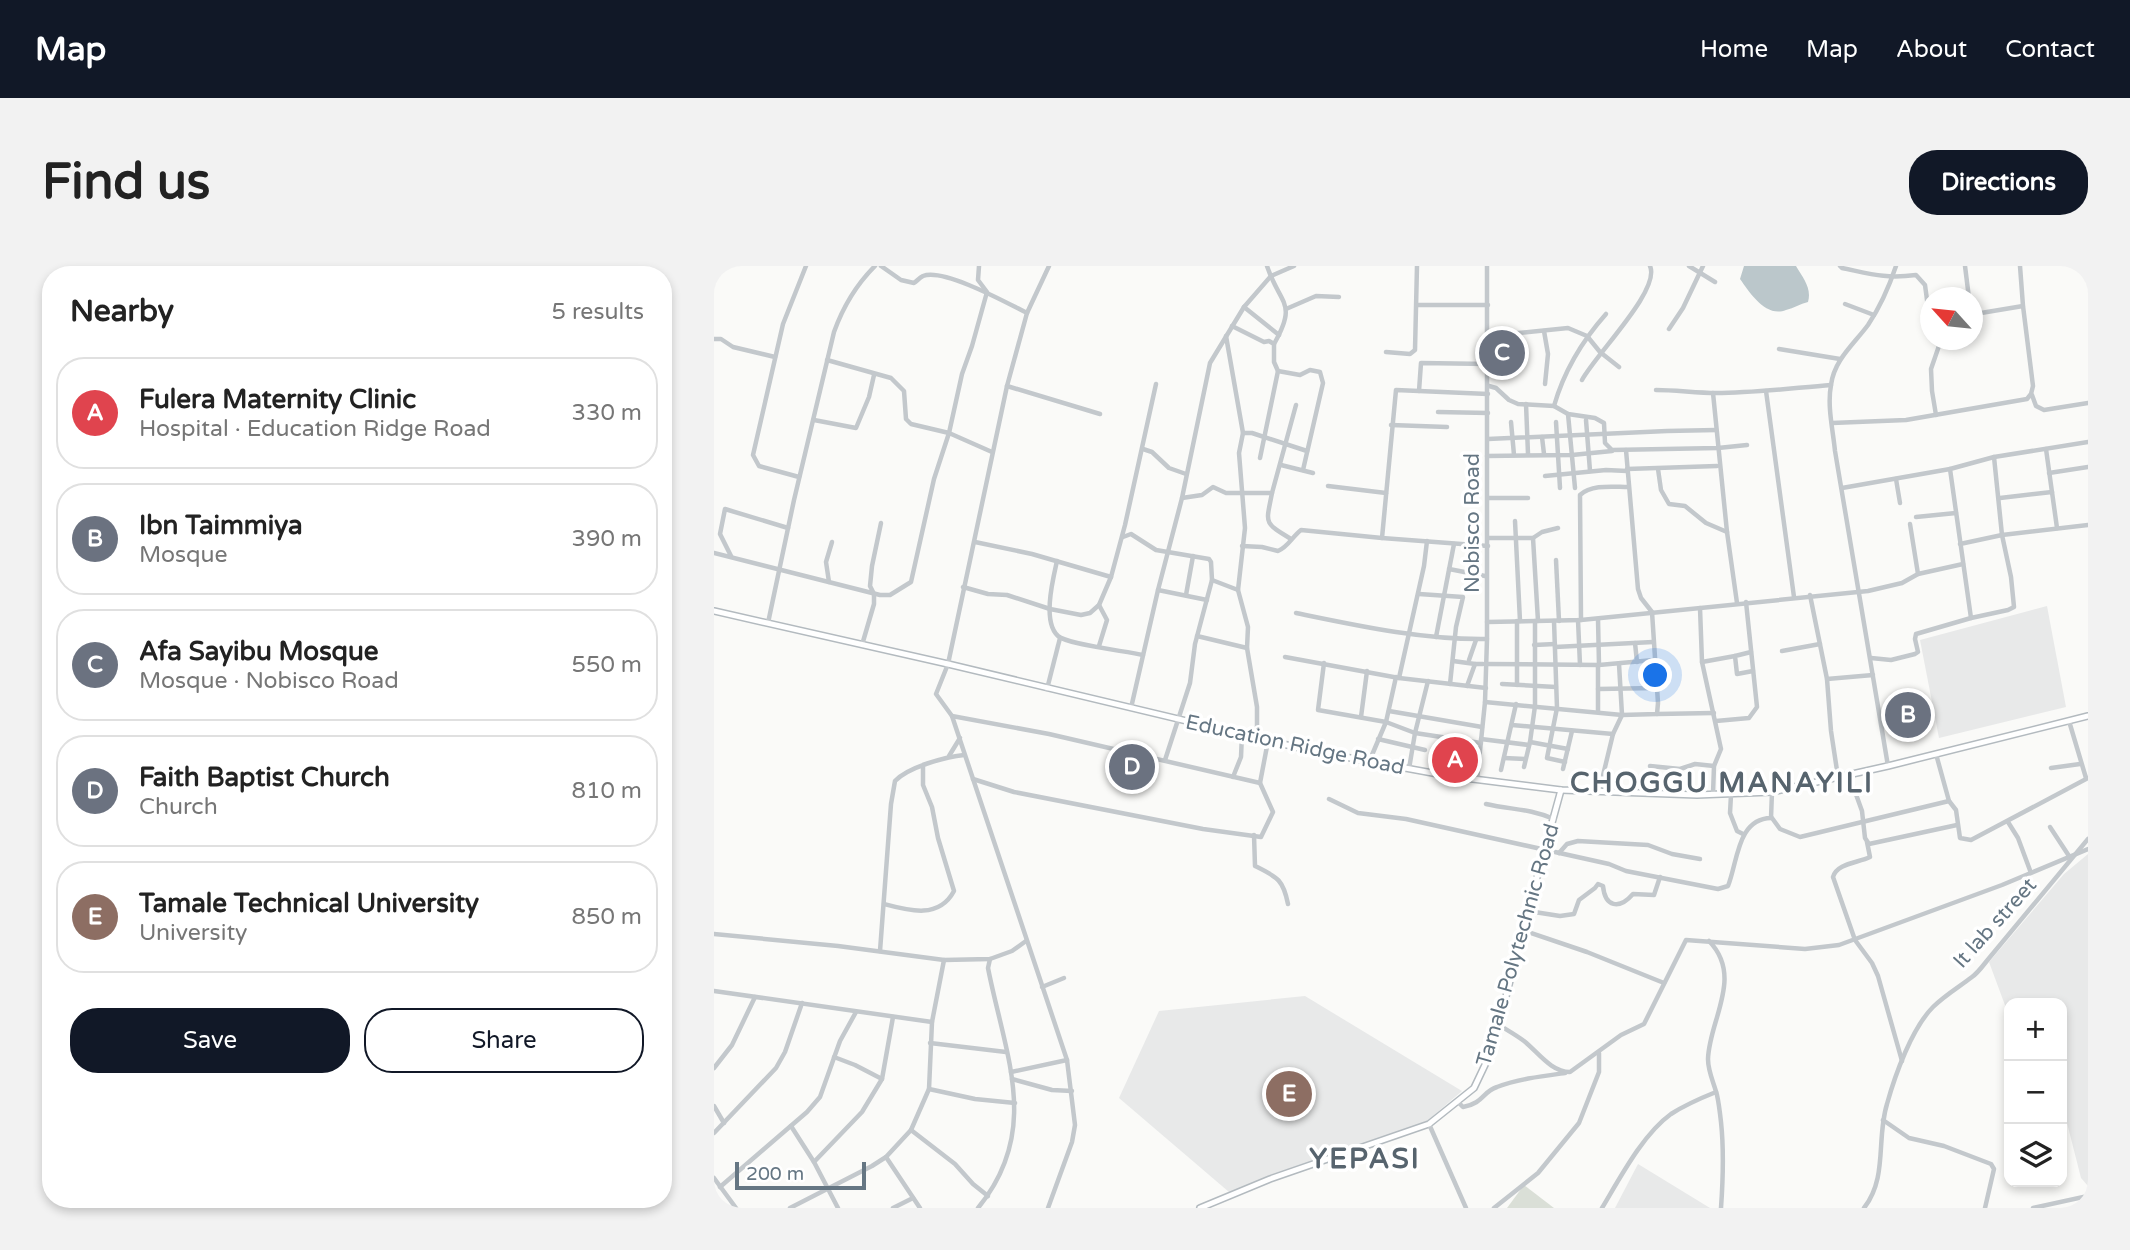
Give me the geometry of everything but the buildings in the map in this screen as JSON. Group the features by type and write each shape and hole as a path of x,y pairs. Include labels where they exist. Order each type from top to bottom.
{"main road":[{"name":"Education Ridge Road","path":"714,611 1369,763 1561,790 1713,794 1772,792 2088,716"},
{"name":"Tamale Polytechnic Road","path":"1199,1207 1270,1179 1429,1124 1474,1088 1493,1048 1561,790"}],"street":[{"path":"799,477 759,466 753,455 783,324 806,266"},
{"path":"768,623 827,360 842,309 866,275 878,266 907,282 914,283 924,276 939,276 987,292 1027,313"},
{"path":"979,266 978,280 987,292"},
{"path":"1048,1208 1072,1142 1072,1091 1067,1060 960,738 952,716 936,694 947,664 1007,386 1027,313 1049,266"},
{"path":"1260,458 1278,371 1274,362 1274,344 1287,316 1268,266"},
{"path":"1131,708 1182,498 1210,363 1244,307 1271,276 1294,266"},
{"path":"1386,352 1413,353 1417,305 1416,266"},
{"name":"Nobisco Road","path":"1476,780 1486,688 1489,386 1487,266"},
{"path":"1582,380 1600,352 1640,303 1651,284 1653,275 1650,266"},
{"path":"1689,266 1702,269 1715,282"},
{"path":"1840,266 1870,276 1892,278 1916,275 1924,287"},
{"path":"1888,766 1832,423 1830,384 1840,359 1874,315 1896,266"},
{"path":"1965,266 1968,287"},
{"path":"2020,266 2022,306 2033,375 2031,394 2036,406 2044,410 2088,403"},
{"path":"1669,329 1683,308 1702,269"},
{"path":"714,552 874,594 890,595 911,582 934,480 987,292"},
{"path":"1286,309 1316,296 1339,297"},
{"path":"1845,304 1874,315"},
{"path":"1417,305 1488,305"},
{"path":"1983,313 2022,306"},
{"path":"1244,307 1279,334"},
{"path":"1554,405 1565,374 1587,336 1606,314"},
{"path":"1232,326 1264,342 1274,344"},
{"path":"1489,336 1568,328 1587,336 1600,352 1619,367"},
{"path":"1544,331 1548,354 1545,384"},
{"path":"1226,336 1242,433 1238,453 1245,528 1238,590 1248,627 1247,648 1257,707 1257,738"},
{"path":"714,339 721,339 733,347 775,357"},
{"path":"1779,349 1840,359"},
{"path":"1936,415 1931,381 1937,350"},
{"path":"827,360 891,378 904,391 906,419 911,424 948,433 992,453"},
{"path":"1419,391 1421,363 1489,365"},
{"path":"1278,371 1300,375 1310,369 1320,372 1323,383 1303,470"},
{"path":"814,420 856,428 869,397 874,375"},
{"path":"963,587 1027,600 1050,609 1081,615 1090,613 1098,606 1111,577 1122,537 1156,384"},
{"path":"1656,390 1713,393 1830,384"},
{"path":"1007,386 1100,414"},
{"path":"1489,386 1518,404 1554,405 1568,414 1595,418 1604,423 1606,447 1612,450"},
{"path":"1382,538 1396,390 1488,394"},
{"path":"1766,391 1794,597"},
{"path":"1713,393 1737,603"},
{"path":"1832,423 1906,420 1960,408 2021,400 2031,394"},
{"path":"1526,404 1528,454"},
{"path":"1291,539 1269,526 1267,519 1296,405"},
{"path":"1438,412 1488,413"},
{"path":"1568,414 1572,436 1574,488"},
{"path":"1586,420 1590,471"},
{"path":"1511,422 1514,455"},
{"path":"1556,422 1560,488"},
{"path":"1391,425 1447,427"},
{"path":"1488,439 1716,430"},
{"path":"1242,433 1265,437 1307,451"},
{"path":"1542,437 1544,454"},
{"path":"1842,488 1994,457 2087,442 2088,450"},
{"path":"1488,456 1572,455 1612,450 1718,448 1747,444"},
{"path":"1143,449 1152,452 1169,468 1186,474"},
{"path":"2046,449 2057,528"},
{"path":"1626,450 1638,589 1652,612 1657,714"},
{"path":"1871,658 1891,660 1917,654 1916,634 2014,607 2002,535 1994,457"},
{"path":"1281,465 1313,473"},
{"path":"1545,476 1590,471 1717,466"},
{"path":"2049,473 2088,467"},
{"path":"1950,468 1971,618"},
{"path":"1658,469 1661,489 1669,504 1685,506 1706,523 1727,532"},
{"path":"1896,479 1900,503"},
{"path":"1328,486 1386,493"},
{"path":"1182,498 1202,495 1213,487 1227,493 1272,493"},
{"path":"1580,665 1580,495 1585,490 1628,487"},
{"path":"2000,498 2052,492"},
{"path":"1488,498 1528,498"},
{"path":"731,556 720,534 725,509 788,528"},
{"path":"1916,517 1956,513"},
{"path":"1515,521 1519,621 1517,685"},
{"path":"862,645 874,604 874,594 870,586 881,523"},
{"path":"1910,524 1918,574"},
{"path":"1960,544 2002,535 2088,524"},
{"path":"1125,525 1130,534 1156,550 1209,559 1211,562 1212,580 1197,635 1190,683 1165,760"},
{"path":"1488,538 1534,538 1542,532 1558,528"},
{"path":"1242,546 1278,551 1285,548 1301,530 1488,546"},
{"path":"1122,537 1130,534"},
{"path":"1524,767 1535,706 1534,538"},
{"path":"1369,763 1389,711 1398,677 1419,594 1427,541"},
{"path":"829,582 826,562 832,542"},
{"path":"975,542 1111,577"},
{"path":"1436,638 1454,544"},
{"path":"1186,595 1193,556"},
{"path":"1556,560 1557,708 1547,758 1565,762"},
{"path":"1057,561 1049,598 1053,629 1060,638 1143,655"},
{"path":"1487,622 1598,619 1858,590 1898,585 1918,574 1963,564"},
{"path":"1449,569 1485,576"},
{"path":"1212,580 1238,590"},
{"path":"1158,590 1208,600"},
{"path":"1419,594 1463,597 1450,684"},
{"path":"1810,595 1827,679 1838,777"},
{"path":"1716,721 1749,718 1756,710 1746,603"},
{"path":"1098,606 1107,620 1099,647"},
{"path":"1700,608 1702,662 1721,749 1714,766 1713,794"},
{"path":"1296,612 1436,638 1487,639"},
{"path":"1598,619 1598,712"},
{"path":"1197,635 1247,648"},
{"path":"1047,688 1060,638"},
{"path":"1469,660 1476,640"},
{"path":"1534,645 1580,646 1653,642"},
{"path":"1635,643 1637,662"},
{"path":"1782,651 1820,645"},
{"path":"1702,662 1751,652"},
{"path":"1735,656 1737,674 1753,671"},
{"path":"1285,657 1398,677 1486,688"},
{"path":"1453,661 1475,664 1599,665 1654,660"},
{"path":"1324,663 1318,710 1385,722 1415,733 1481,741 1551,744 1568,749"},
{"path":"1467,686 1475,664"},
{"path":"1599,792 1613,734 1622,715 1619,664"},
{"path":"1361,717 1367,671"},
{"path":"1827,679 1873,675"},
{"path":"1408,770 1428,681"},
{"path":"1503,684 1556,687"},
{"path":"1598,689 1657,688"},
{"path":"1485,702 1622,715 1714,713"},
{"path":"1501,770 1516,704"},
{"path":"1389,711 1482,727"},
{"path":"952,716 1049,734 1260,783"},
{"path":"1936,754 1950,801 1956,810 1959,838 1971,840 2087,778 2080,764 2069,721"},
{"path":"1511,725 1613,734"},
{"path":"1563,769 1572,731"},
{"path":"1233,778 1241,757 1242,734"},
{"path":"948,757 960,738"},
{"path":"1378,739 1425,750"},
{"path":"972,779 1014,792 1203,829 1261,837 1273,812 1260,783 1268,741"},
{"path":"880,951 892,789 900,775 948,757 964,755"},
{"path":"1504,758 1525,759"},
{"path":"1650,766 1681,769 1695,764 1714,766"},
{"path":"2051,768 2080,764"},
{"path":"884,904 908,910 928,911 948,903 954,891 932,807 923,785 923,767"},
{"path":"1849,775 1862,811 1870,857 1840,868 1832,874 1855,940 1878,976 1903,1062"},
{"path":"1772,792 1772,818 1780,829 1800,836 1950,801"},
{"path":"1731,794 1731,818 1737,831 1743,834"},
{"path":"1329,799 1358,813 1406,819 1609,864 1626,871 1718,889 1725,889 1734,871 1743,834 1757,820 1772,818"},
{"path":"1486,804 1522,808 1554,819"},
{"path":"2008,822 2018,838 2031,873"},
{"path":"1867,842 1872,845 1926,830 1958,825"},
{"path":"2050,827 2071,855"},
{"path":"1254,835 1255,866 1284,885 1288,904"},
{"name":"It lab street","path":"1864,1208 1875,1189 1879,1175 1883,1120 1893,1084 1926,1015 1933,1006 1982,967 2071,855 2088,839"},
{"path":"1559,853 1567,844 1578,841 1648,845 1672,854 1700,859"},
{"path":"1458,1102 1463,1107 1472,1105 1481,1101 1497,1086 1566,1073 1599,1053 1621,1035 1644,1024 1686,940 1805,949 1839,945 2088,849"},
{"path":"1528,911 1560,916 1574,914 1579,900 1598,884 1604,886 1607,900 1621,904 1633,894 1654,895 1660,877"},
{"path":"1522,930 1664,983"},
{"path":"714,934 944,960 989,959 1012,951 1026,940"},
{"path":"1709,941 1725,969 1721,1009 1708,1060 1721,1122 1721,1208"},
{"path":"978,1208 988,1196 1007,1160 1015,1130 1011,1072 988,968 989,959"},
{"path":"790,1208 886,1157 911,1130 929,1089 932,1023 944,960"},
{"path":"1042,987 1064,978"},
{"path":"714,991 932,1023"},
{"path":"714,1068 737,1037 755,997"},
{"path":"714,1133 776,1068 785,1052 802,1003"},
{"path":"720,1187 820,1097 840,1041 856,1012"},
{"path":"814,1162 862,1112 882,1079 892,1017"},
{"path":"1499,1025 1520,1038 1552,1066 1566,1073"},
{"path":"930,1043 1006,1052"},
{"path":"1494,1208 1538,1173 1579,1123 1600,1072 1599,1053"},
{"path":"834,1057 882,1079"},
{"path":"1011,1072 1067,1060"},
{"path":"1012,1079 1052,1090 1072,1091"},
{"path":"929,1089 975,1100 1015,1103"},
{"path":"1602,1208 1622,1174 1663,1122 1685,1107 1716,1092"},
{"path":"714,1106 724,1123"},
{"path":"1883,1120 1909,1138 1944,1146 1991,1164 1994,1169 1985,1208"},
{"path":"1429,1124 1466,1208"},
{"path":"790,1126 814,1162 838,1208"},
{"path":"911,1130 955,1164 988,1196"},
{"path":"886,1157 919,1208"},
{"path":"714,1178 736,1208"},
{"path":"2032,1208 2088,1196"},
{"path":"893,1208 913,1198"}],"shaded area":[{"path":"1744,266 1796,266 1808,288 1808,302 1779,312 1765,307 1740,279"},
{"path":"2047,606 2066,707 1939,738 1920,640"},
{"path":"2088,854 2088,1186 2081,1178 2067,1123 2067,998 2004,998 2004,1002 1989,962 2064,874"},
{"path":"1305,996 1462,1091 1427,1121 1229,1192 1119,1098 1159,1011"},
{"path":"1638,1164 1710,1208 1615,1208"},
{"path":"1524,1185 1554,1208 1507,1208"}],"place":[{"name":"Afa Sayibu Mosque","path":"1502,353"},
{"name":"Ibn Taimmiya","path":"1908,715"},
{"name":"Fulera Maternity Clinic","path":"1455,760"},
{"name":"Faith Baptist Church","path":"1132,767"},
{"name":"Tamale Technical University","path":"1289,1094"}],"district":[{"name":"CHOGGU MANAYILI","path":"1722,783"},
{"name":"YEPASI","path":"1365,1159"}]}
